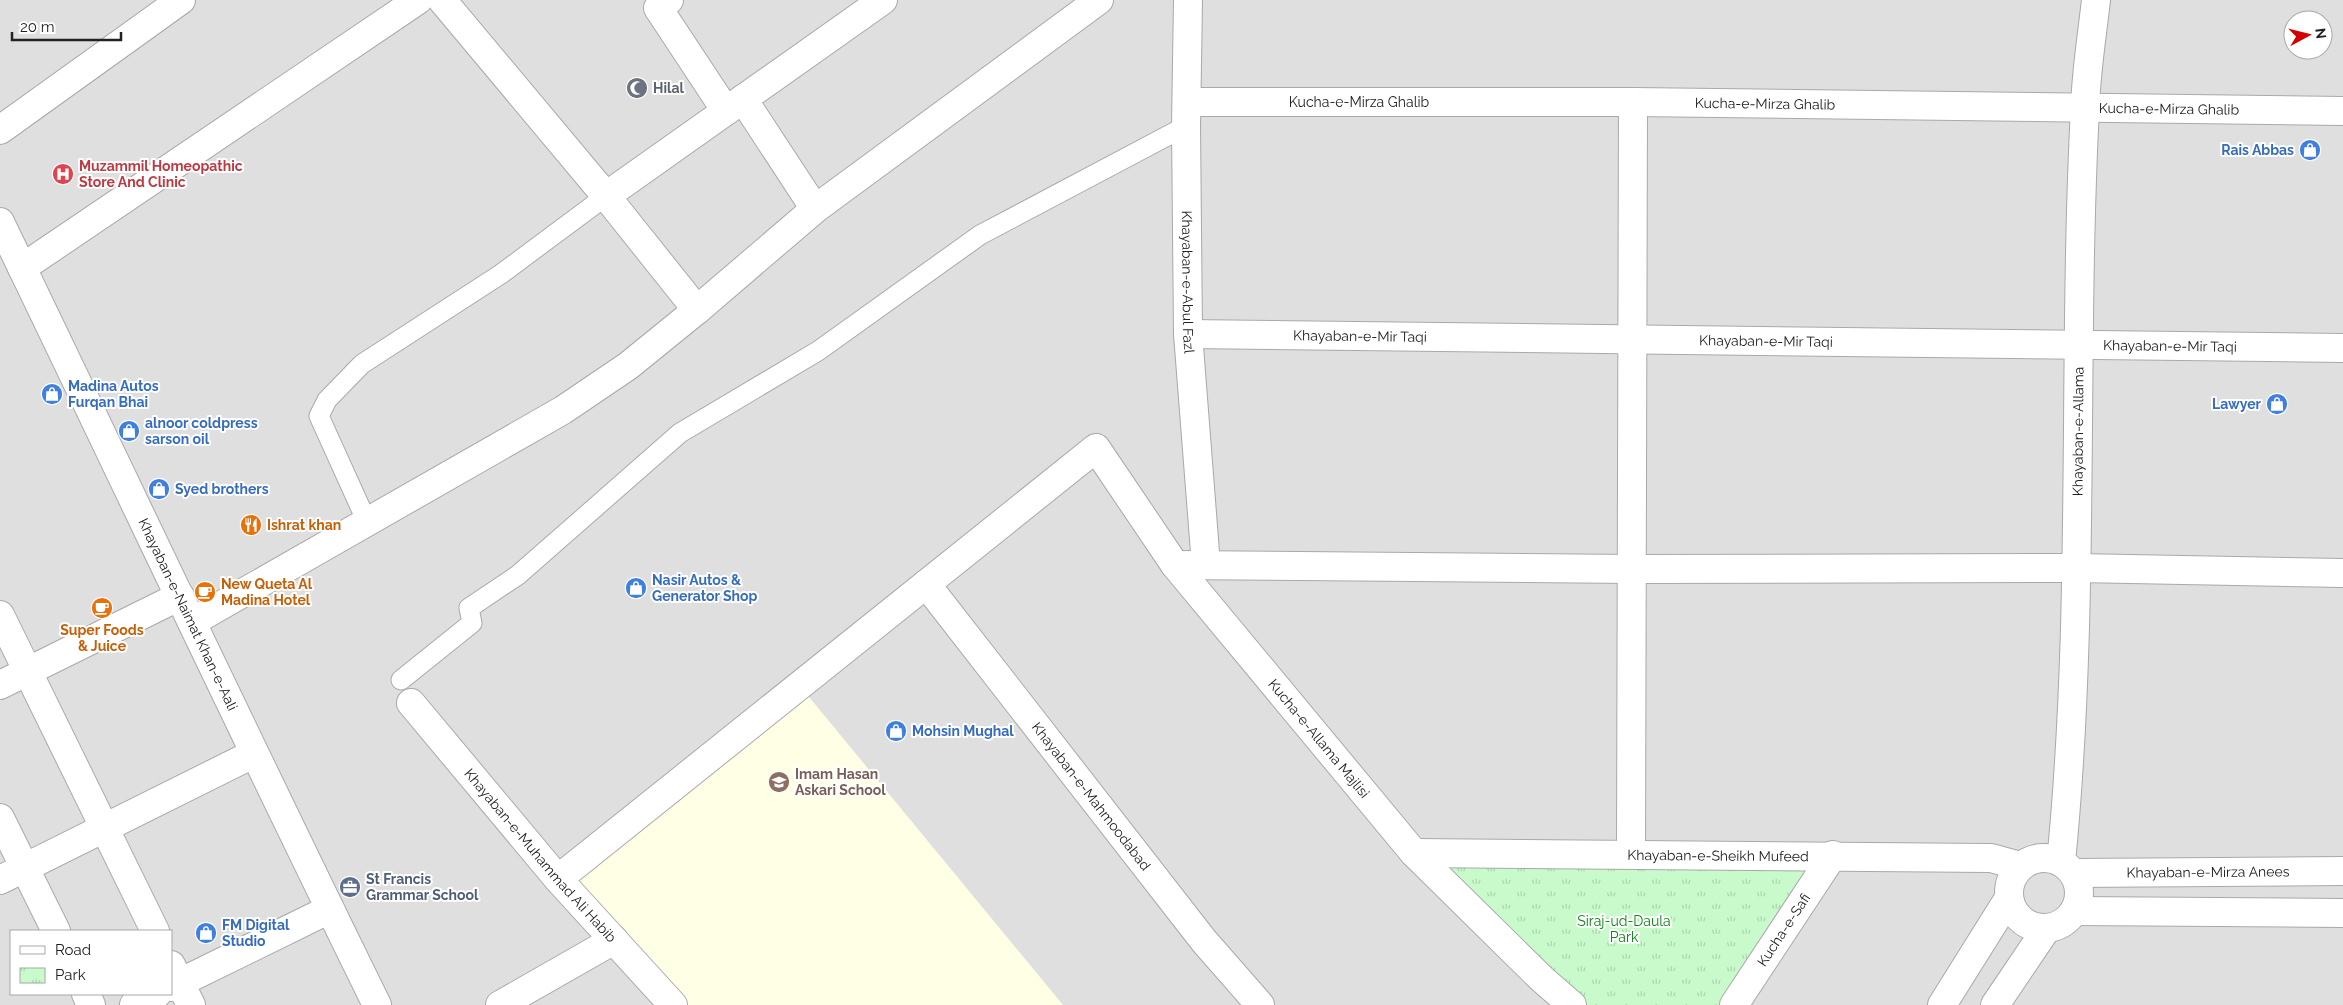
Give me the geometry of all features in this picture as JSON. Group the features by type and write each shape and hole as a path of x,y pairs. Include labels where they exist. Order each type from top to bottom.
{"street":[{"path":"0,130 182,0"},
{"path":"22,268 418,0"},
{"path":"442,0 606,196 697,310"},
{"path":"669,0 658,8 815,209"},
{"path":"606,196 883,0"},
{"path":"192,622 563,410 628,366 815,209 1099,0"},
{"name":"Khayaban-e-Abul Fazl","path":"1188,0 1186,114 1188,334 1206,565"},
{"name":"Khayaban-e-Allama","path":"2067,868 2066,810 2077,568 2078,344 2085,106 2096,0"},
{"path":"1631,853 1633,102"},
{"name":"Kucha-e-Mirza Ghalib","path":"1186,114 1633,102 2085,106 2343,111"},
{"name":"Khayaban-e-Naimat Khan-e-Aali","path":"0,222 254,754 377,1005"},
{"name":"Khayaban-e-Mir Taqi","path":"1188,334 2343,348"},
{"name":"Kucha-e-Allama Majlisi","path":"926,584 1096,448 1175,565 1414,852 1542,979 1572,1005"},
{"path":"1175,565 1632,570 2077,568 2343,573"},
{"path":"558,879 926,584"},
{"name":"Khayaban-e-Mahmoodabad","path":"926,584 1204,940 1260,1005"},
{"path":"0,685 180,596"},
{"path":"0,615 154,930"},
{"name":"Khayaban-e-Muhammad Ali Habib","path":"406,691 558,879 673,1005"},
{"path":"0,880 254,754"},
{"path":"0,818 56,930"},
{"name":"Khayaban-e-Sheikh Mufeed","path":"1414,852 1991,858 2020,866"},
{"name":"Kucha-e-Safi","path":"1734,1005 1833,856"},
{"path":"1942,1005 2009,898 2011,881 2020,866 2033,859 2047,858 2067,868 2079,892 2074,911 2063,923 2047,928 2030,926 2016,914 2009,898"},
{"name":"Khayaban-e-Mirza Anees","path":"2067,868 2343,871"},
{"path":"174,987 330,909"},
{"path":"2074,911 2343,913"},
{"path":"1995,1005 2047,928"},
{"path":"514,1001 614,940"},
{"path":"134,1005 156,995"}],"lane":[{"path":"406,691 472,623 469,608 518,575 680,434 818,351 980,235 1186,114"},
{"path":"367,522 319,416 327,400 362,364 501,274 606,196"}],"shaded area":[{"path":"0,0 2343,0 2343,1005 0,1005"},
{"name":"Imam Hasan Askari School","path":"800,686 1063,1005 673,1005 558,879"}],"green space":[{"name":"Siraj-ud-Daula Park","path":"1414,853 1833,855 1734,1005 1572,1005"}],"place":[{"name":"Hilal","path":"637,88"},
{"name":"Rais Abbas","path":"2310,150"},
{"name":"Muzammil Homeopathic Store And Clinic","path":"63,174"},
{"name":"Madina Autos Furqan Bhai","path":"52,394"},
{"name":"Lawyer","path":"2277,404"},
{"name":"alnoor coldpress sarson oil","path":"129,431"},
{"name":"Syed brothers","path":"159,489"},
{"name":"Ishrat khan","path":"251,525"},
{"name":"Nasir Autos & Generator Shop","path":"636,588"},
{"name":"New Queta Al Madina Hotel","path":"205,592"},
{"name":"Super Foods & Juice","path":"102,608"},
{"name":"Mohsin Mughal","path":"896,731"},
{"name":"Imam Hasan Askari School","path":"779,782"},
{"name":"St Francis Grammar School","path":"350,887"},
{"name":"FM Digital Studio","path":"206,933"}]}
